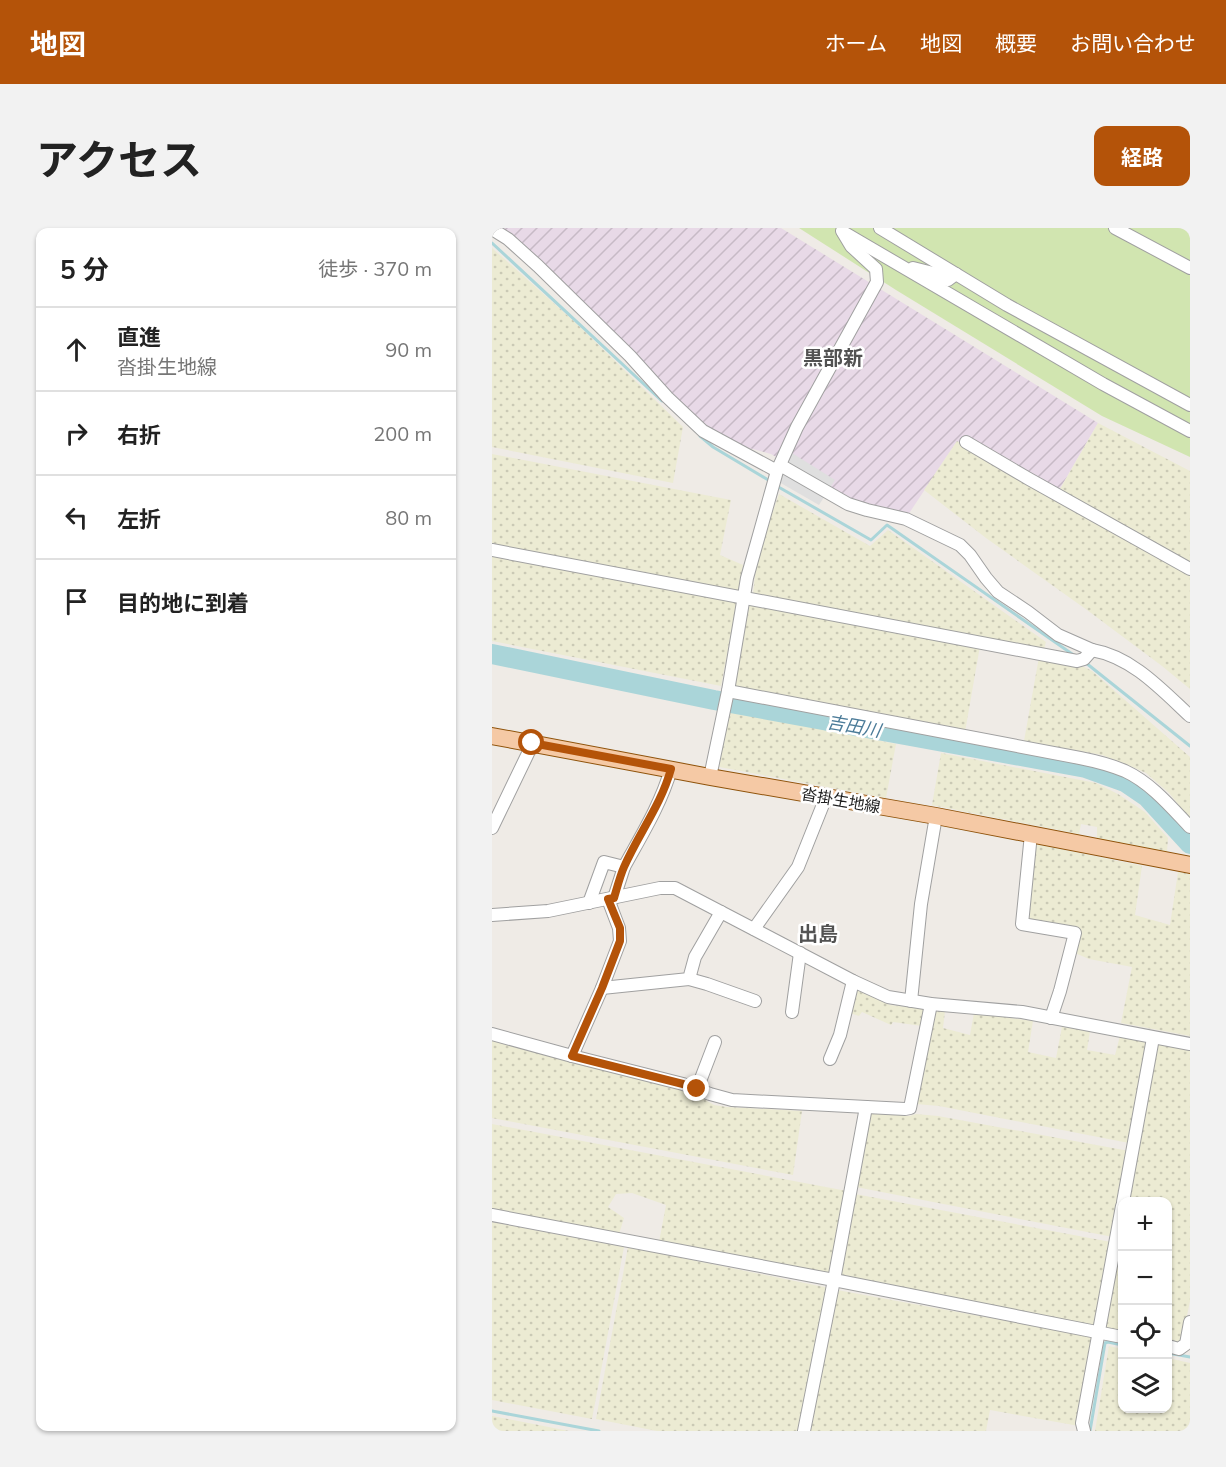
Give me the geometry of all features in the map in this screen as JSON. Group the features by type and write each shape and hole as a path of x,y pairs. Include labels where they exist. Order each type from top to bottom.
{"main road":[{"name":"沓掛生地線","path":"492,736 936,816 1190,865"}],"street":[{"path":"880,228 1007,305 1190,405"},
{"path":"1115,228 1190,268"},
{"path":"492,229 508,239 538,266 703,431 848,504 906,519 960,545 998,592 1058,635 1127,662 1190,716"},
{"path":"710,777 747,578 778,468 797,427 877,282 876,269 851,246 839,230"},
{"path":"839,230 1103,384 1190,431"},
{"path":"898,264 933,273 948,280 956,274"},
{"path":"966,442 1190,569"},
{"path":"492,550 1077,661 1084,659 1092,650"},
{"path":"727,691 1105,764 1126,771 1144,782 1190,827"},
{"path":"492,828 532,743"},
{"path":"572,1056 620,941 620,928 611,899 624,867 654,813 671,769"},
{"path":"754,929 798,867 826,797"},
{"path":"911,1001 921,904 936,816"},
{"path":"1031,834 1022,924 1075,933 1051,1018"},
{"path":"590,903 604,862 624,867"},
{"path":"492,915 548,911 660,888 675,888 888,997 931,1004 1022,1012 1190,1044"},
{"path":"689,980 695,957 721,912"},
{"path":"792,1012 800,953"},
{"path":"602,988 689,980 755,1001"},
{"path":"830,1059 840,1035 853,981"},
{"path":"492,1034 683,1084 732,1100 905,1109 910,1108 931,1004"},
{"path":"1124,1197 1153,1038"},
{"path":"697,1089 715,1042"},
{"path":"804,1431 866,1107"},
{"path":"492,1215 1118,1336"},
{"path":"1083,1431 1082,1423 1118,1231"},
{"path":"1172,1348 1179,1349 1186,1344 1190,1322"}],"shaded area":[{"path":"501,228 781,228 1098,423 1054,499 957,441 908,515 855,503 771,454 749,448 711,430 693,418 654,373 582,300"},
{"path":"792,453 835,480 819,505 779,482"}],"green space":[{"path":"799,228 1190,228 1190,457 1102,416"},
{"path":"492,248 577,324 683,427 673,483 492,447"},
{"path":"1098,423 1190,471 1190,565 1060,489"},
{"path":"957,441 1054,499 1190,575 1190,689 924,490"},
{"path":"492,454 731,500 720,555 743,565 738,592 492,546"},
{"path":"779,494 870,546 888,530 1046,642 1044,649 753,594 762,542"},
{"path":"492,553 737,601 721,686 492,641"},
{"path":"750,602 980,646 965,732 734,686"},
{"path":"1039,657 1076,663 1092,671 1190,757 1190,819 1169,793 1146,773 1102,755 1024,741"},
{"path":"728,710 896,744 886,798 719,767"},
{"path":"941,753 1096,783 1145,812 1168,838 1167,852 1097,839 1097,827 1081,824 1079,834 932,805"},
{"path":"1035,844 1142,866 1135,915 1170,925 1178,872 1190,874 1190,1036 1121,1023 1132,967 1089,959 1075,953 1080,931 1026,921"},
{"path":"854,989 890,1005 924,1009 922,1026 893,1022 891,1025 862,1012 859,1016 850,1013"},
{"path":"933,1009 945,1011 943,1028 970,1035 974,1013 1033,1021 1028,1052 1056,1058 1062,1027 1090,1031 1087,1050 1115,1055 1120,1036 1147,1043 1129,1143 939,1106 916,1104"},
{"path":"492,1040 692,1092 714,1105 802,1111 793,1175 492,1118"},
{"path":"1157,1043 1190,1049 1190,1301 1182,1340 1178,1343 1172,1342 1172,1197 1129,1197"},
{"path":"869,1112 938,1116 1129,1151 1120,1197 1118,1197 1113,1237 856,1187"},
{"path":"492,1124 847,1191 831,1274 659,1242 666,1205 632,1193 616,1194 608,1207 624,1218 619,1234 492,1209"},
{"path":"855,1194 1111,1242 1095,1326 839,1274"},
{"path":"492,1222 624,1247 592,1419 492,1400"},
{"path":"628,1247 829,1288 800,1431 657,1431 596,1419"},
{"path":"1118,1253 1118,1332 1104,1329"},
{"path":"837,1290 1094,1337 1079,1426 990,1410 986,1431 809,1431"},
{"path":"1109,1346 1118,1348 1118,1413 1172,1413 1172,1359 1190,1363 1190,1431 1095,1431"},
{"path":"492,1416 569,1431 492,1431"}],"waterway":[{"path":"492,243 662,401"},
{"path":"700,436 713,447 770,481"},
{"path":"775,485 871,540 887,525 1075,656"},
{"name":"吉田川","path":"492,654 714,700 1086,768 1125,782 1147,797 1190,844"},
{"path":"1086,663 1190,746"},
{"path":"1090,1431 1105,1343 1118,1344"},
{"path":"1172,1354 1190,1357"},
{"path":"492,1411 599,1431"}],"district":[{"name":"黒部新","path":"833,357"},
{"name":"出島","path":"818,933"}],"route":[{"path":"532,743 671,769 654,813 624,867 614,898 608,899 620,928 620,941 572,1056 697,1089"}]}
